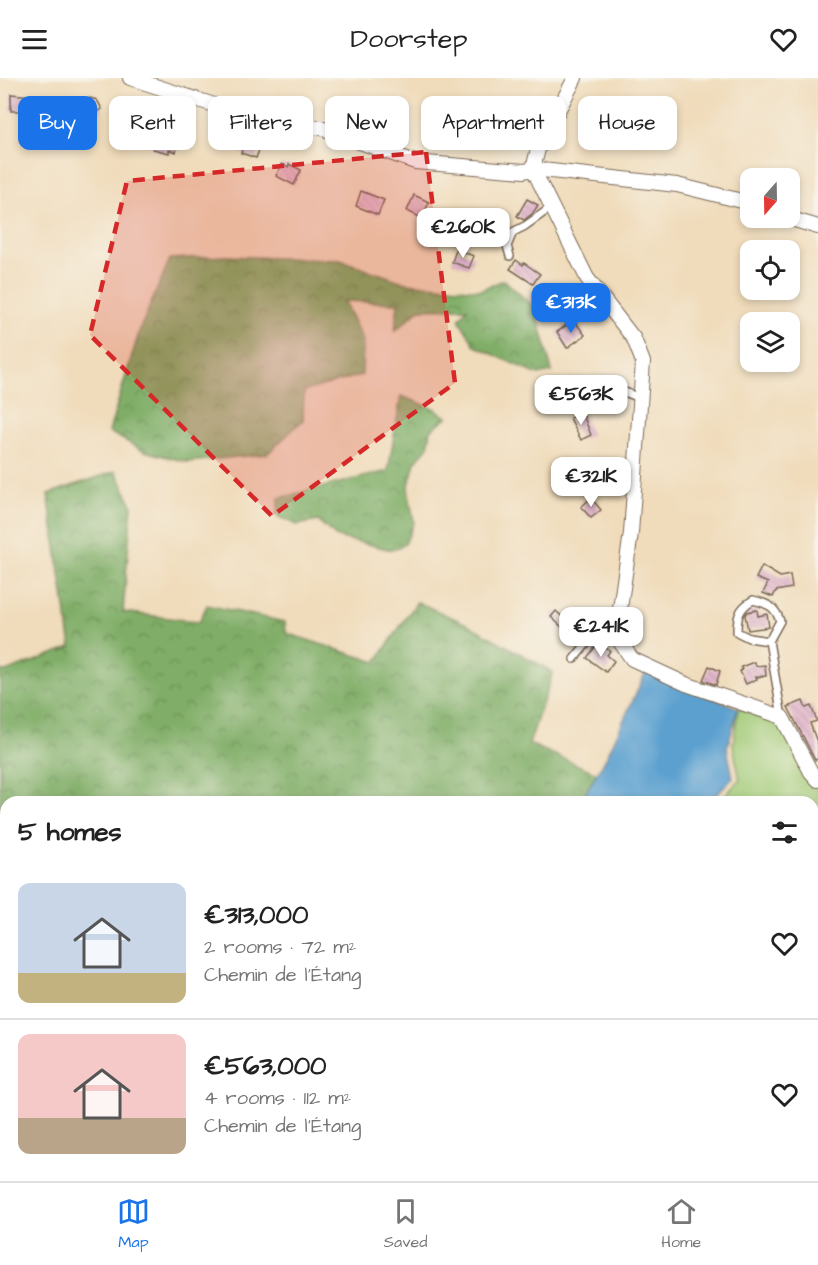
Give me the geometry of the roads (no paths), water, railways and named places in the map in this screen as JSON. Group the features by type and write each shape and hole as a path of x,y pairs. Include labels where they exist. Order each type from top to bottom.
{"street":[{"path":"130,78 239,113 321,128 415,162 524,171 533,169 677,185 740,201"},
{"path":"575,78 538,149 533,169 587,278 634,339 643,362 631,533 616,636 632,659 686,684 782,717 811,772 818,780"},
{"path":"800,222 818,227"}],"lane":[{"path":"510,256 507,246 513,232 553,206"},
{"path":"578,403 588,389 609,386 640,398"},
{"path":"769,641 749,638 738,632 737,620 743,606 753,600 769,604 777,612 780,621 769,641 782,717"},
{"path":"574,659 586,642 600,630 619,621"}],"water":[{"path":"646,672 738,708 727,748 733,778 715,796 584,796 606,758"}]}
